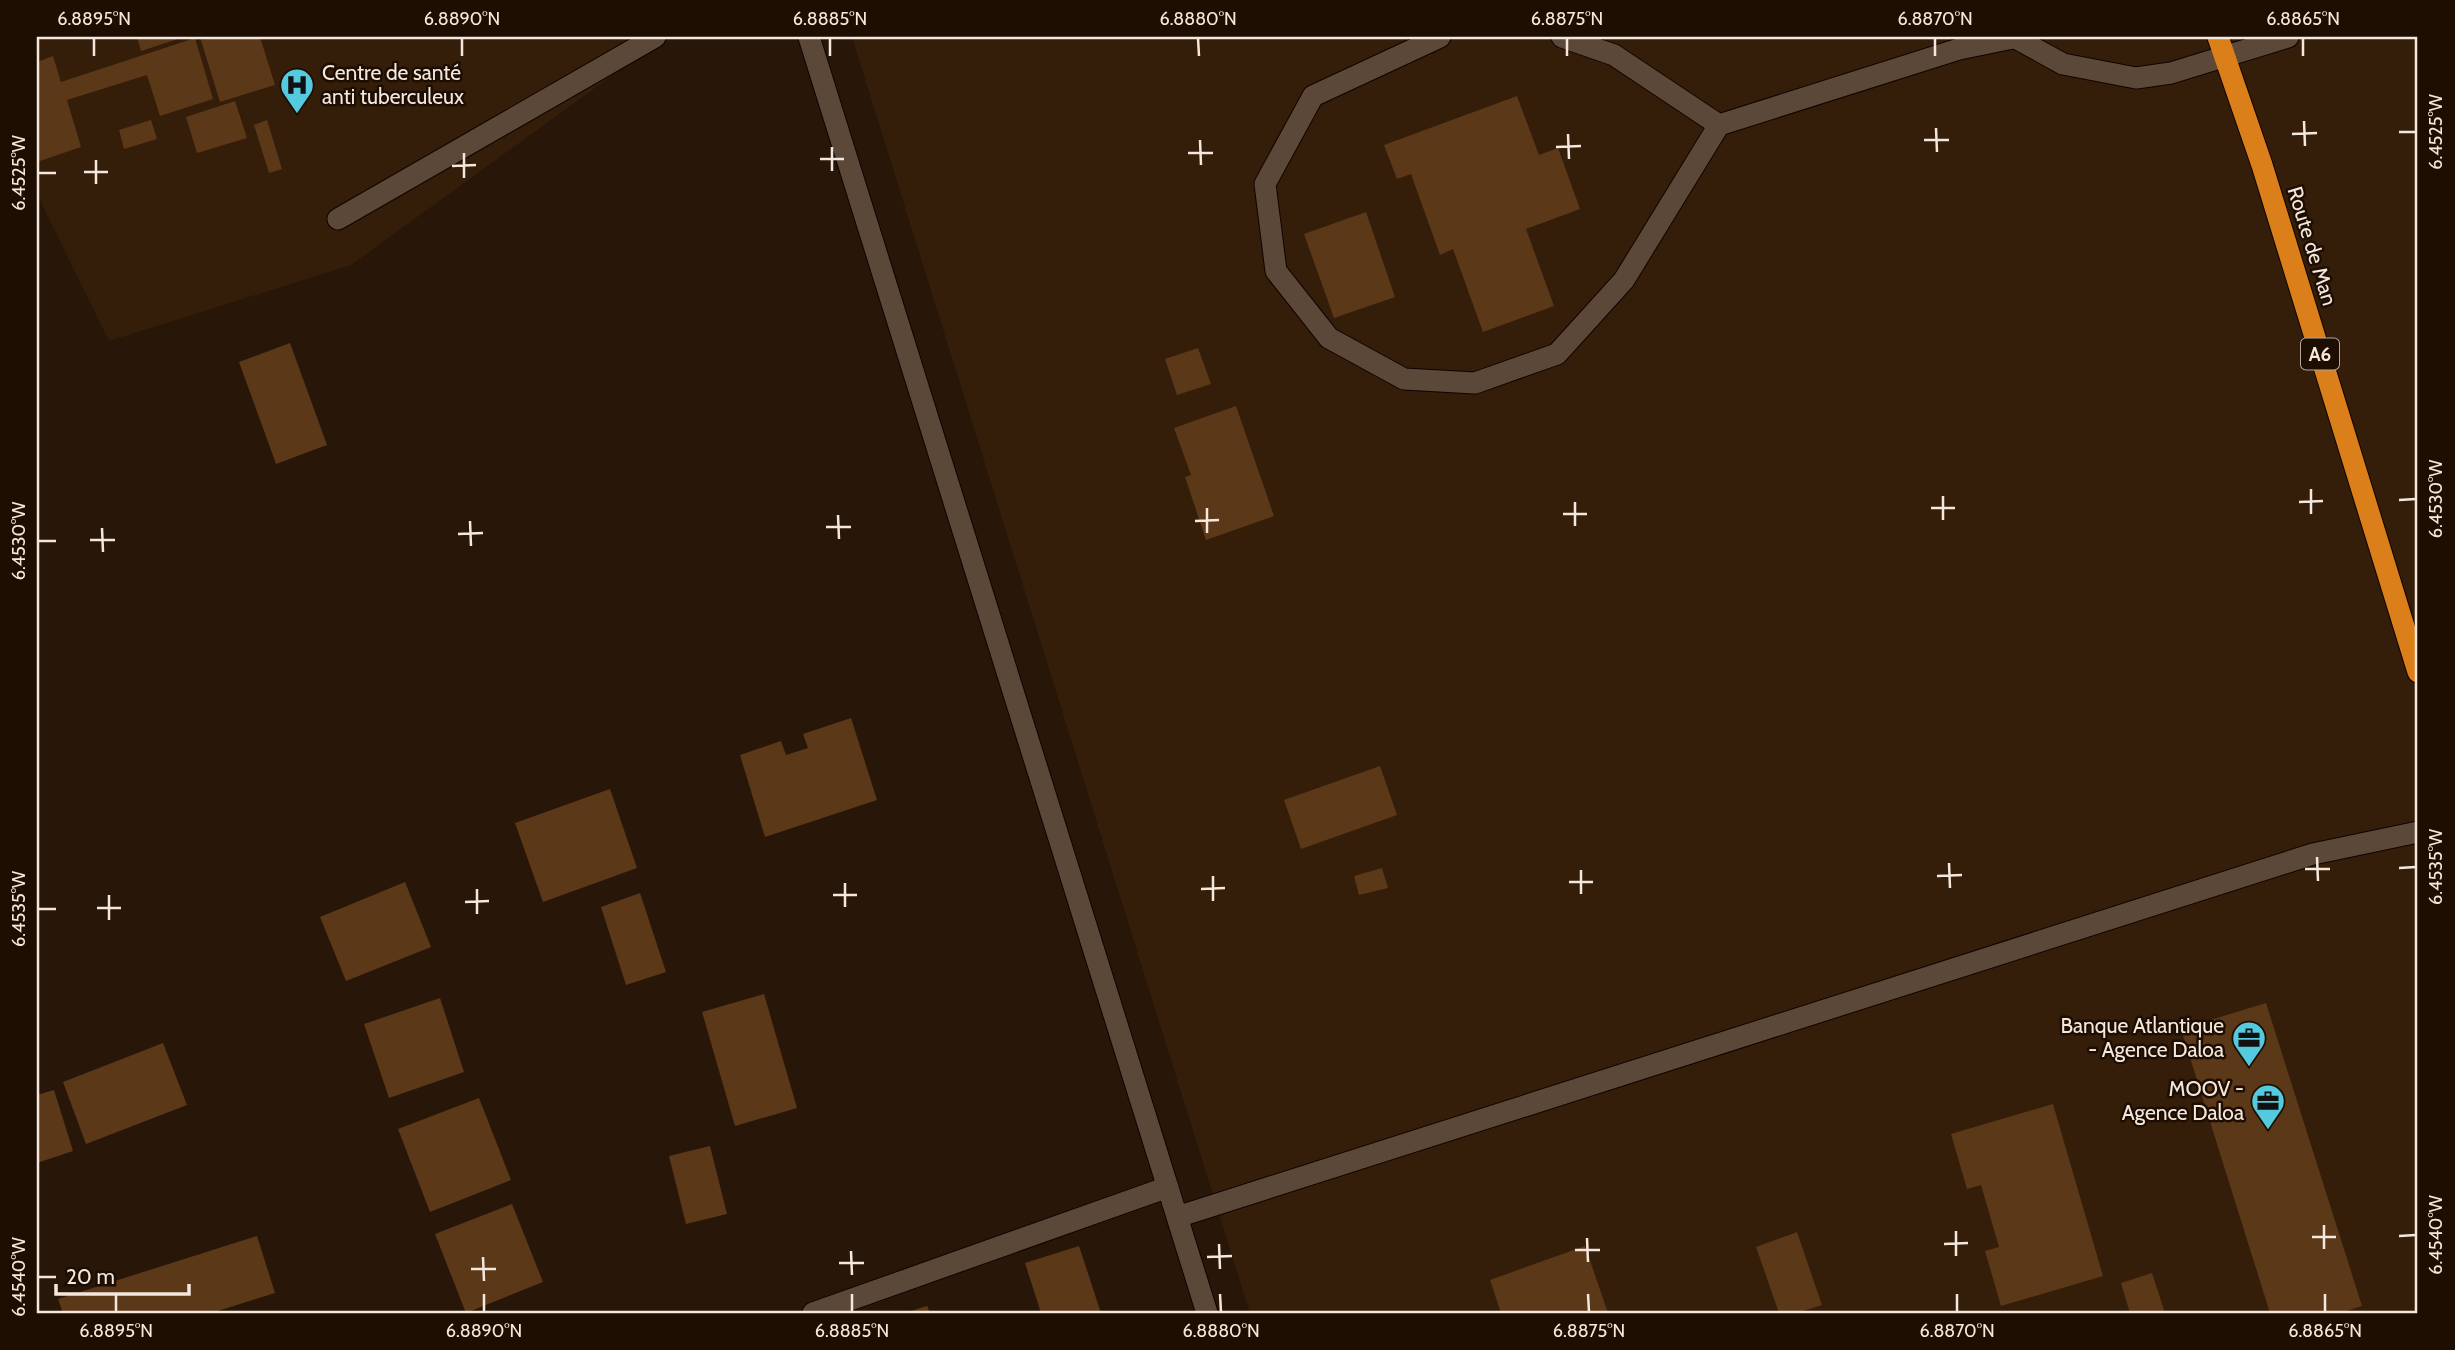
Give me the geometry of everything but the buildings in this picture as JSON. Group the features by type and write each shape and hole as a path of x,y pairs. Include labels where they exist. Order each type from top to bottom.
{"highway":[{"name":"Route de Man","path":"2222,47 2266,178 2418,672"}],"street":[{"path":"338,219 655,37"},
{"path":"809,37 1207,1313"},
{"path":"1440,37 1313,96 1265,184 1276,271 1329,338 1404,379 1475,383 1557,354 1624,280 1719,125 1959,49 2013,37 2063,64 2136,78 2171,73 2222,47 2288,37"},
{"path":"1562,37 1614,55 1719,125"},
{"path":"1177,1217 2313,854 2418,832"},
{"path":"813,1313 1168,1186"}],"shaded area":[{"name":"Centre de santé anti tuberculeux","path":"37,37 665,37 351,265 109,341 37,194"},
{"path":"852,37 2418,37 2418,1313 1250,1313"}],"place":[{"name":"Centre de santé anti tuberculeux","path":"297,115"},
{"name":"Banque Atlantique - Agence Daloa","path":"2249,1068"},
{"name":"MOOV - Agence Daloa","path":"2268,1131"}]}
